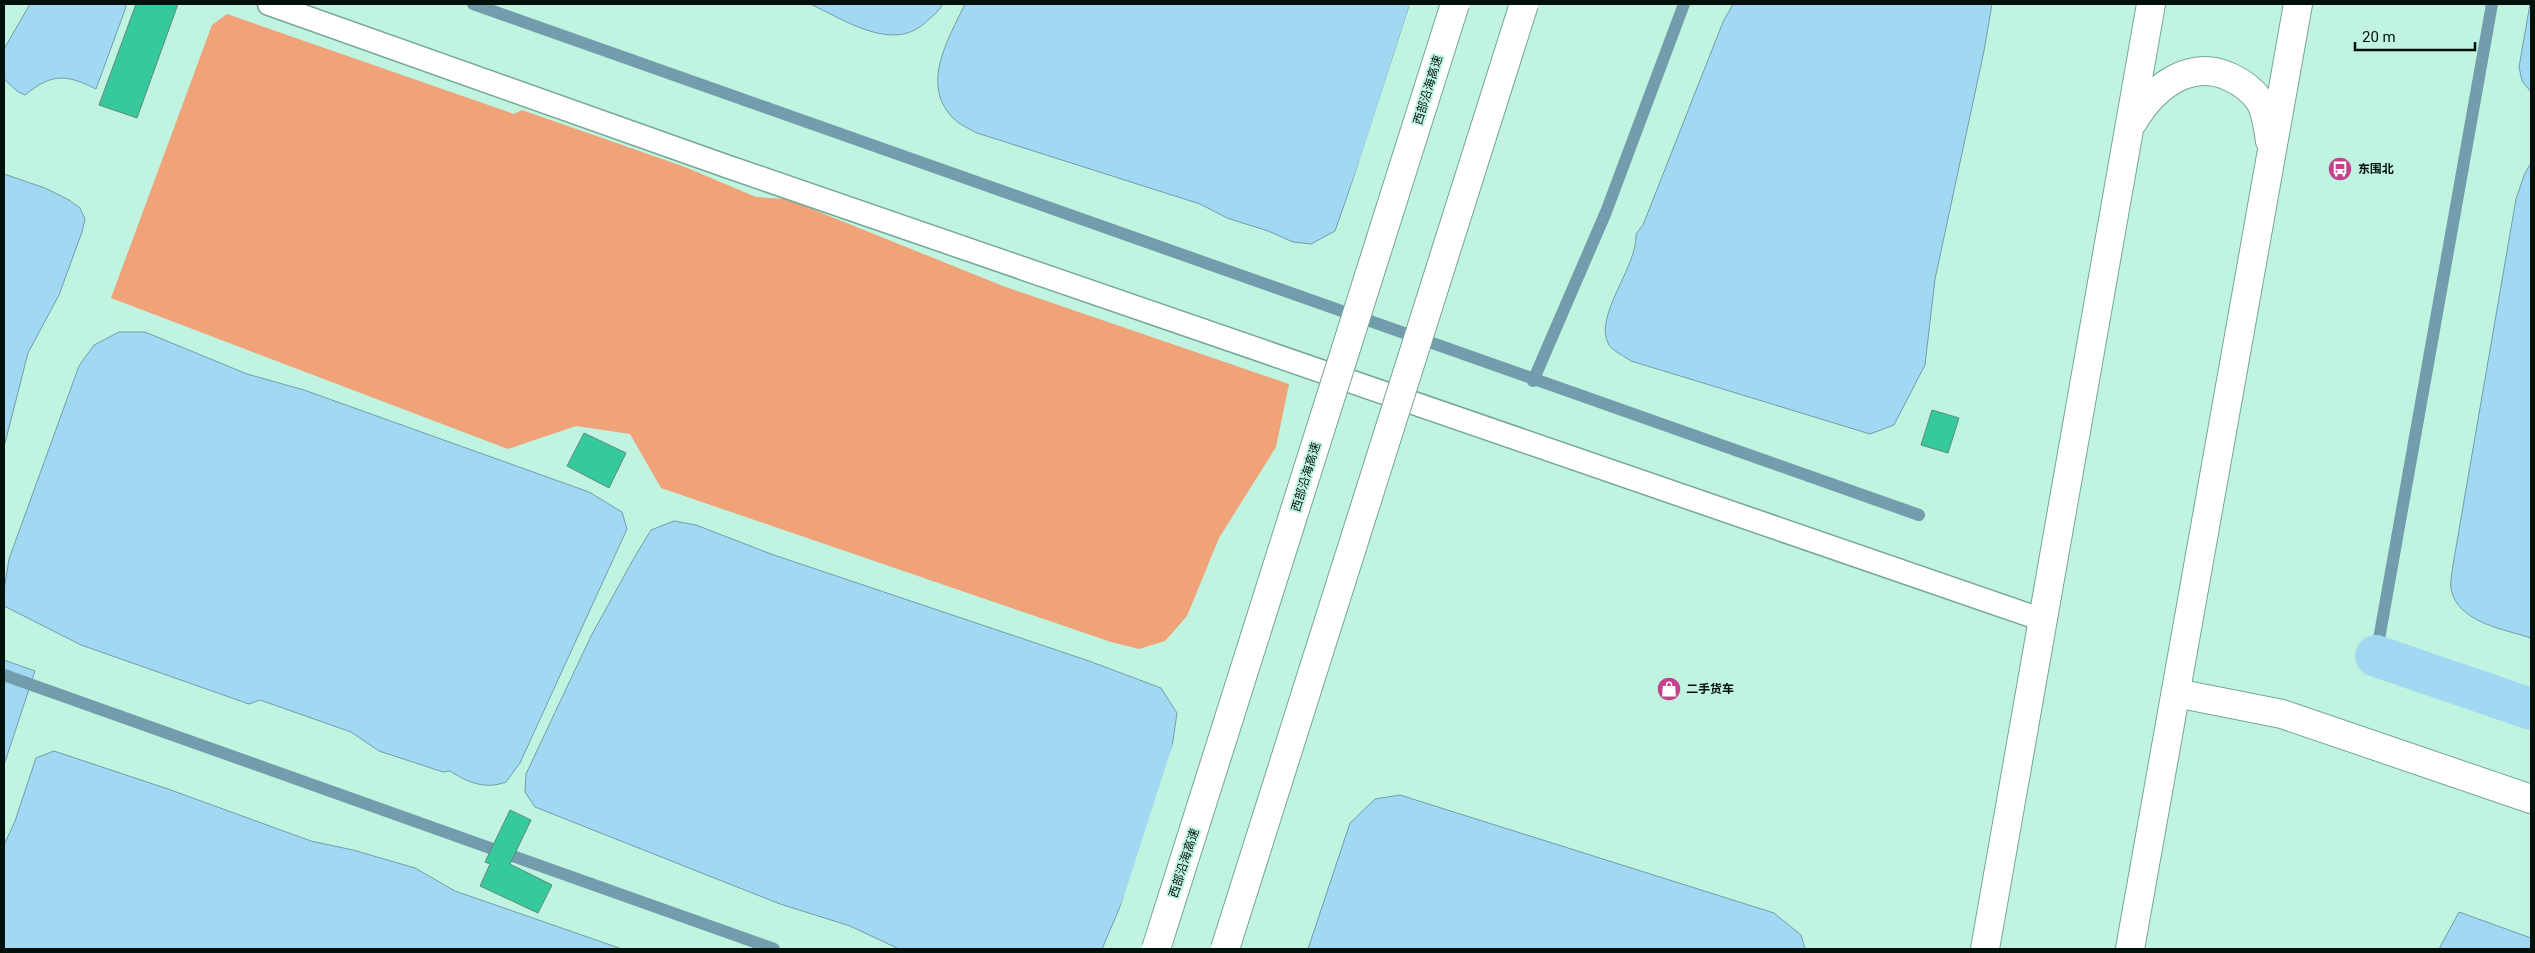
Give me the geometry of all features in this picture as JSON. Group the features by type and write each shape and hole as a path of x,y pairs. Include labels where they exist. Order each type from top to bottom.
{"main road":[{"name":"西部沿海高速","path":"1156,949 1455,4"},
{"path":"1226,949 1524,4"},
{"path":"1985,949 2151,4"},
{"path":"2130,949 2298,4"},
{"path":"2130,128 2145,102 2168,82 2190,72 2216,70 2241,82 2260,101 2268,128 2272,155"},
{"path":"2176,693 2282,714 2531,799"}],"lane":[{"path":"269,4 855,211 2043,620"}],"shaded area":[{"path":"227,14 514,114 522,110 685,167 756,197 787,199 1003,286 1289,384 1276,447 1219,538 1187,616 1165,641 1139,649 1111,642 661,488 630,434 576,426 508,449 111,298 212,25"}],"water":[{"path":"30,4 125,4 126,7 96,89 76,81 59,78 43,83 25,95 17,91 4,79 4,49"},
{"path":"810,4 943,4 927,21 914,30 900,35 869,31"},
{"path":"965,4 1410,4 1335,231 1311,244 1293,242 1268,231 1227,218 1200,204 977,133 959,123 944,106 939,91 938,77 940,61 945,46"},
{"path":"1733,4 1992,4 1984,51 1935,279 1925,365 1894,425 1870,434 1631,361 1609,345 1605,334 1606,320 1635,247 1636,234 1643,225 1723,22"},
{"path":"2530,4 2531,92 2522,81 2519,67"},
{"path":"2531,163 2531,638 2496,628 2472,617 2455,600 2451,583 2516,199 2525,173"},
{"path":"4,174 45,188 69,200 80,208 85,219 59,295 28,353 4,447"},
{"path":"119,332 145,332 247,374 304,390 589,492 622,512 627,529 520,763 506,782 491,785 477,784 450,771 443,772 379,751 351,732 260,700 249,704 81,645 4,606 4,590 9,559 79,366 94,345"},
{"path":"674,521 696,525 771,554 1089,661 1161,688 1177,713 1168,775 1142,855 1102,949 899,949 850,926 780,904 535,807 525,792 526,774 591,636 651,530"},
{"path":"4,660 35,671 4,765"},
{"path":"54,751 168,789 311,841 353,850 415,868 455,891 622,949 4,949 4,845 15,821 36,758"},
{"path":"1400,795 1774,913 1801,935 1805,949 1308,949 1350,823 1375,799"},
{"path":"2459,912 2531,938 2531,949 2439,949"}],"pier":[{"path":"1410,4 1413,4 1404,36 1336,233"},
{"path":"1178,728 1170,776 1144,855 1114,927"}],"building":[{"path":"136,4 178,4 137,118 99,105"},
{"path":"1932,410 1959,418 1948,453 1921,445"},
{"path":"584,433 626,453 609,488 567,466"},
{"path":"510,810 531,820 510,864 552,885 538,913 480,886 490,864 485,862"}],"waterway":[{"path":"473,4 1919,515"},
{"path":"1533,381 1606,212 1684,4"},
{"path":"2376,656 2492,4"},
{"path":"2376,656 2531,709"},
{"path":"4,675 774,949"}],"place":[{"name":"东围北","path":"2340,169"},
{"name":"二手货车","path":"1669,689"}]}
